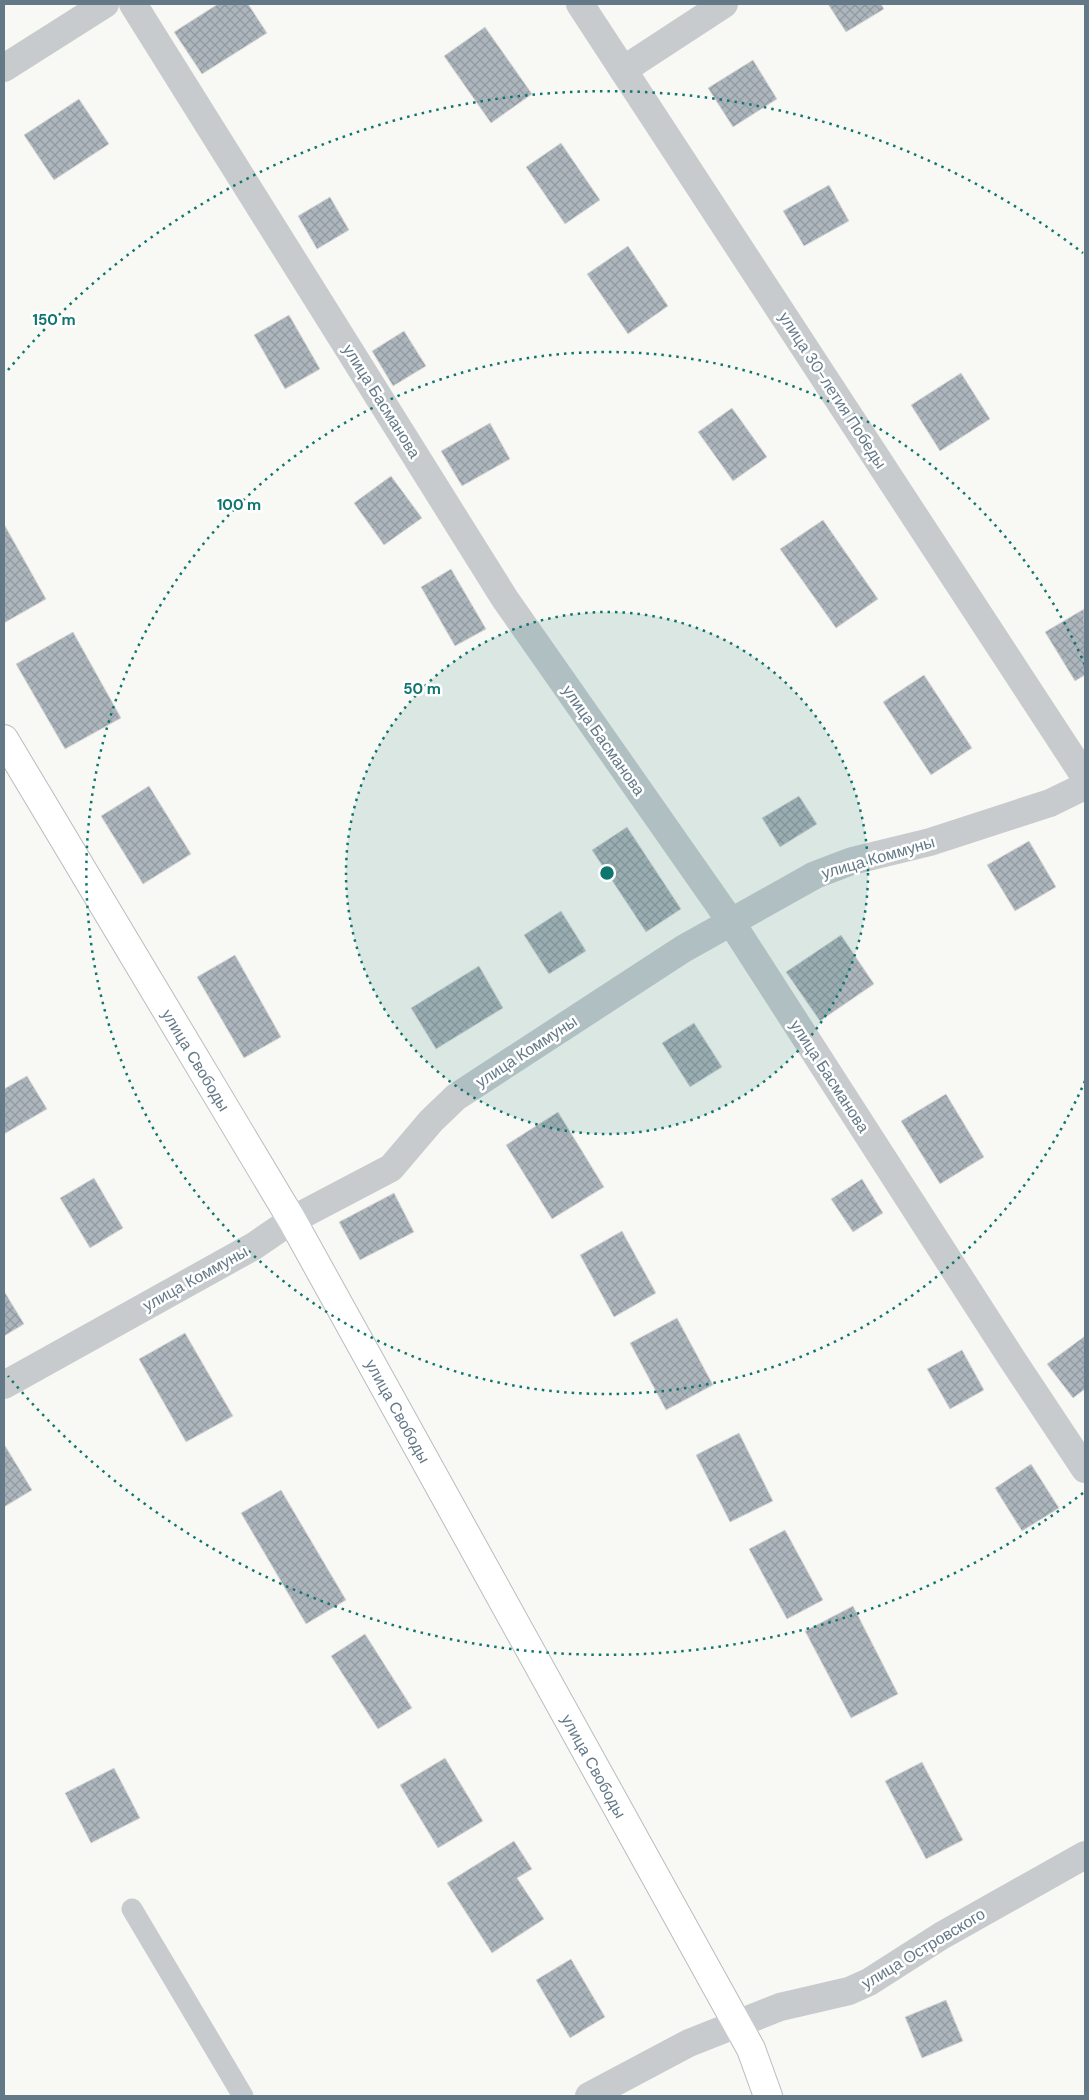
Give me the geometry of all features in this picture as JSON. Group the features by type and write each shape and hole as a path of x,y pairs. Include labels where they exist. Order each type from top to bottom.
{"street":[{"path":"4,68 105,4"},
{"name":"улица Басманова","path":"133,4 506,599 731,922 1012,1359 1085,1469"},
{"name":"улица 30-летия Победы","path":"580,4 1085,777"},
{"path":"623,70 724,4"},
{"name":"улица Свободы","path":"4,739 292,1220 738,2024 751,2049 768,2096"},
{"name":"улица Коммуны","path":"4,1386 254,1246 292,1220 391,1168 431,1121 456,1097 683,949 815,875 852,861 930,842 1050,804 1085,786"},
{"name":"улица Островского","path":"589,2096 689,2043 780,2007 849,1991 869,1982 941,1936 1085,1855"}],"lane":[{"path":"132,1909 243,2096"}],"building":[{"path":"218,4 248,4 267,33 202,74 174,32"},
{"path":"828,4 881,4 884,9 846,32"},
{"path":"485,27 532,94 491,123 444,56"},
{"path":"753,60 777,99 733,127 708,88"},
{"path":"79,99 109,144 54,180 24,135"},
{"path":"561,143 600,200 565,224 526,167"},
{"path":"829,185 849,221 804,246 783,211"},
{"path":"330,197 349,230 317,249 298,216"},
{"path":"628,246 668,306 628,334 587,274"},
{"path":"289,315 320,369 285,389 254,335"},
{"path":"404,331 426,366 393,386 372,351"},
{"path":"961,373 990,419 940,451 911,405"},
{"path":"732,408 767,457 733,481 698,432"},
{"path":"490,423 510,459 462,486 441,451"},
{"path":"391,476 422,518 384,545 354,503"},
{"path":"823,520 878,599 836,628 780,549"},
{"path":"4,524 46,599 4,623"},
{"path":"451,569 486,629 455,646 421,587"},
{"path":"1084,609 1085,675 1075,681 1045,632"},
{"path":"73,632 121,718 65,749 16,664"},
{"path":"924,675 972,748 931,775 883,702"},
{"path":"149,786 191,854 143,884 101,816"},
{"path":"799,796 817,824 780,847 762,818"},
{"path":"627,827 681,909 646,932 592,850"},
{"path":"1029,841 1056,887 1015,911 987,865"},
{"path":"561,911 586,951 549,974 524,935"},
{"path":"841,935 874,984 820,1021 786,972"},
{"path":"235,955 281,1037 244,1058 197,977"},
{"path":"479,966 503,1008 436,1049 411,1008"},
{"path":"694,1023 722,1067 690,1087 662,1043"},
{"path":"27,1076 47,1109 4,1134 4,1089"},
{"path":"946,1094 984,1157 940,1184 901,1121"},
{"path":"558,1112 604,1187 552,1219 506,1145"},
{"path":"94,1178 123,1228 90,1248 60,1198"},
{"path":"862,1179 883,1213 853,1232 831,1199"},
{"path":"394,1193 414,1232 360,1260 339,1222"},
{"path":"622,1231 656,1293 614,1317 580,1255"},
{"path":"4,1291 24,1324 4,1336"},
{"path":"677,1318 713,1385 666,1410 630,1343"},
{"path":"185,1333 233,1416 186,1442 139,1359"},
{"path":"1085,1336 1085,1389 1073,1398 1047,1364"},
{"path":"962,1350 984,1390 950,1409 927,1369"},
{"path":"739,1433 773,1501 730,1522 696,1455"},
{"path":"4,1444 32,1490 4,1507"},
{"path":"1031,1464 1059,1508 1022,1531 995,1488"},
{"path":"281,1490 346,1600 306,1624 241,1513"},
{"path":"785,1530 823,1600 787,1619 749,1549"},
{"path":"853,1606 898,1694 851,1718 805,1631"},
{"path":"365,1634 412,1708 378,1729 331,1656"},
{"path":"445,1758 483,1821 438,1848 400,1785"},
{"path":"922,1762 963,1840 926,1859 885,1781"},
{"path":"114,1768 140,1818 91,1843 65,1793"},
{"path":"514,1841 532,1869 517,1878 544,1919 492,1953 447,1883"},
{"path":"571,1959 605,2017 570,2038 536,1980"},
{"path":"946,2000 963,2041 922,2058 905,2017"}]}
